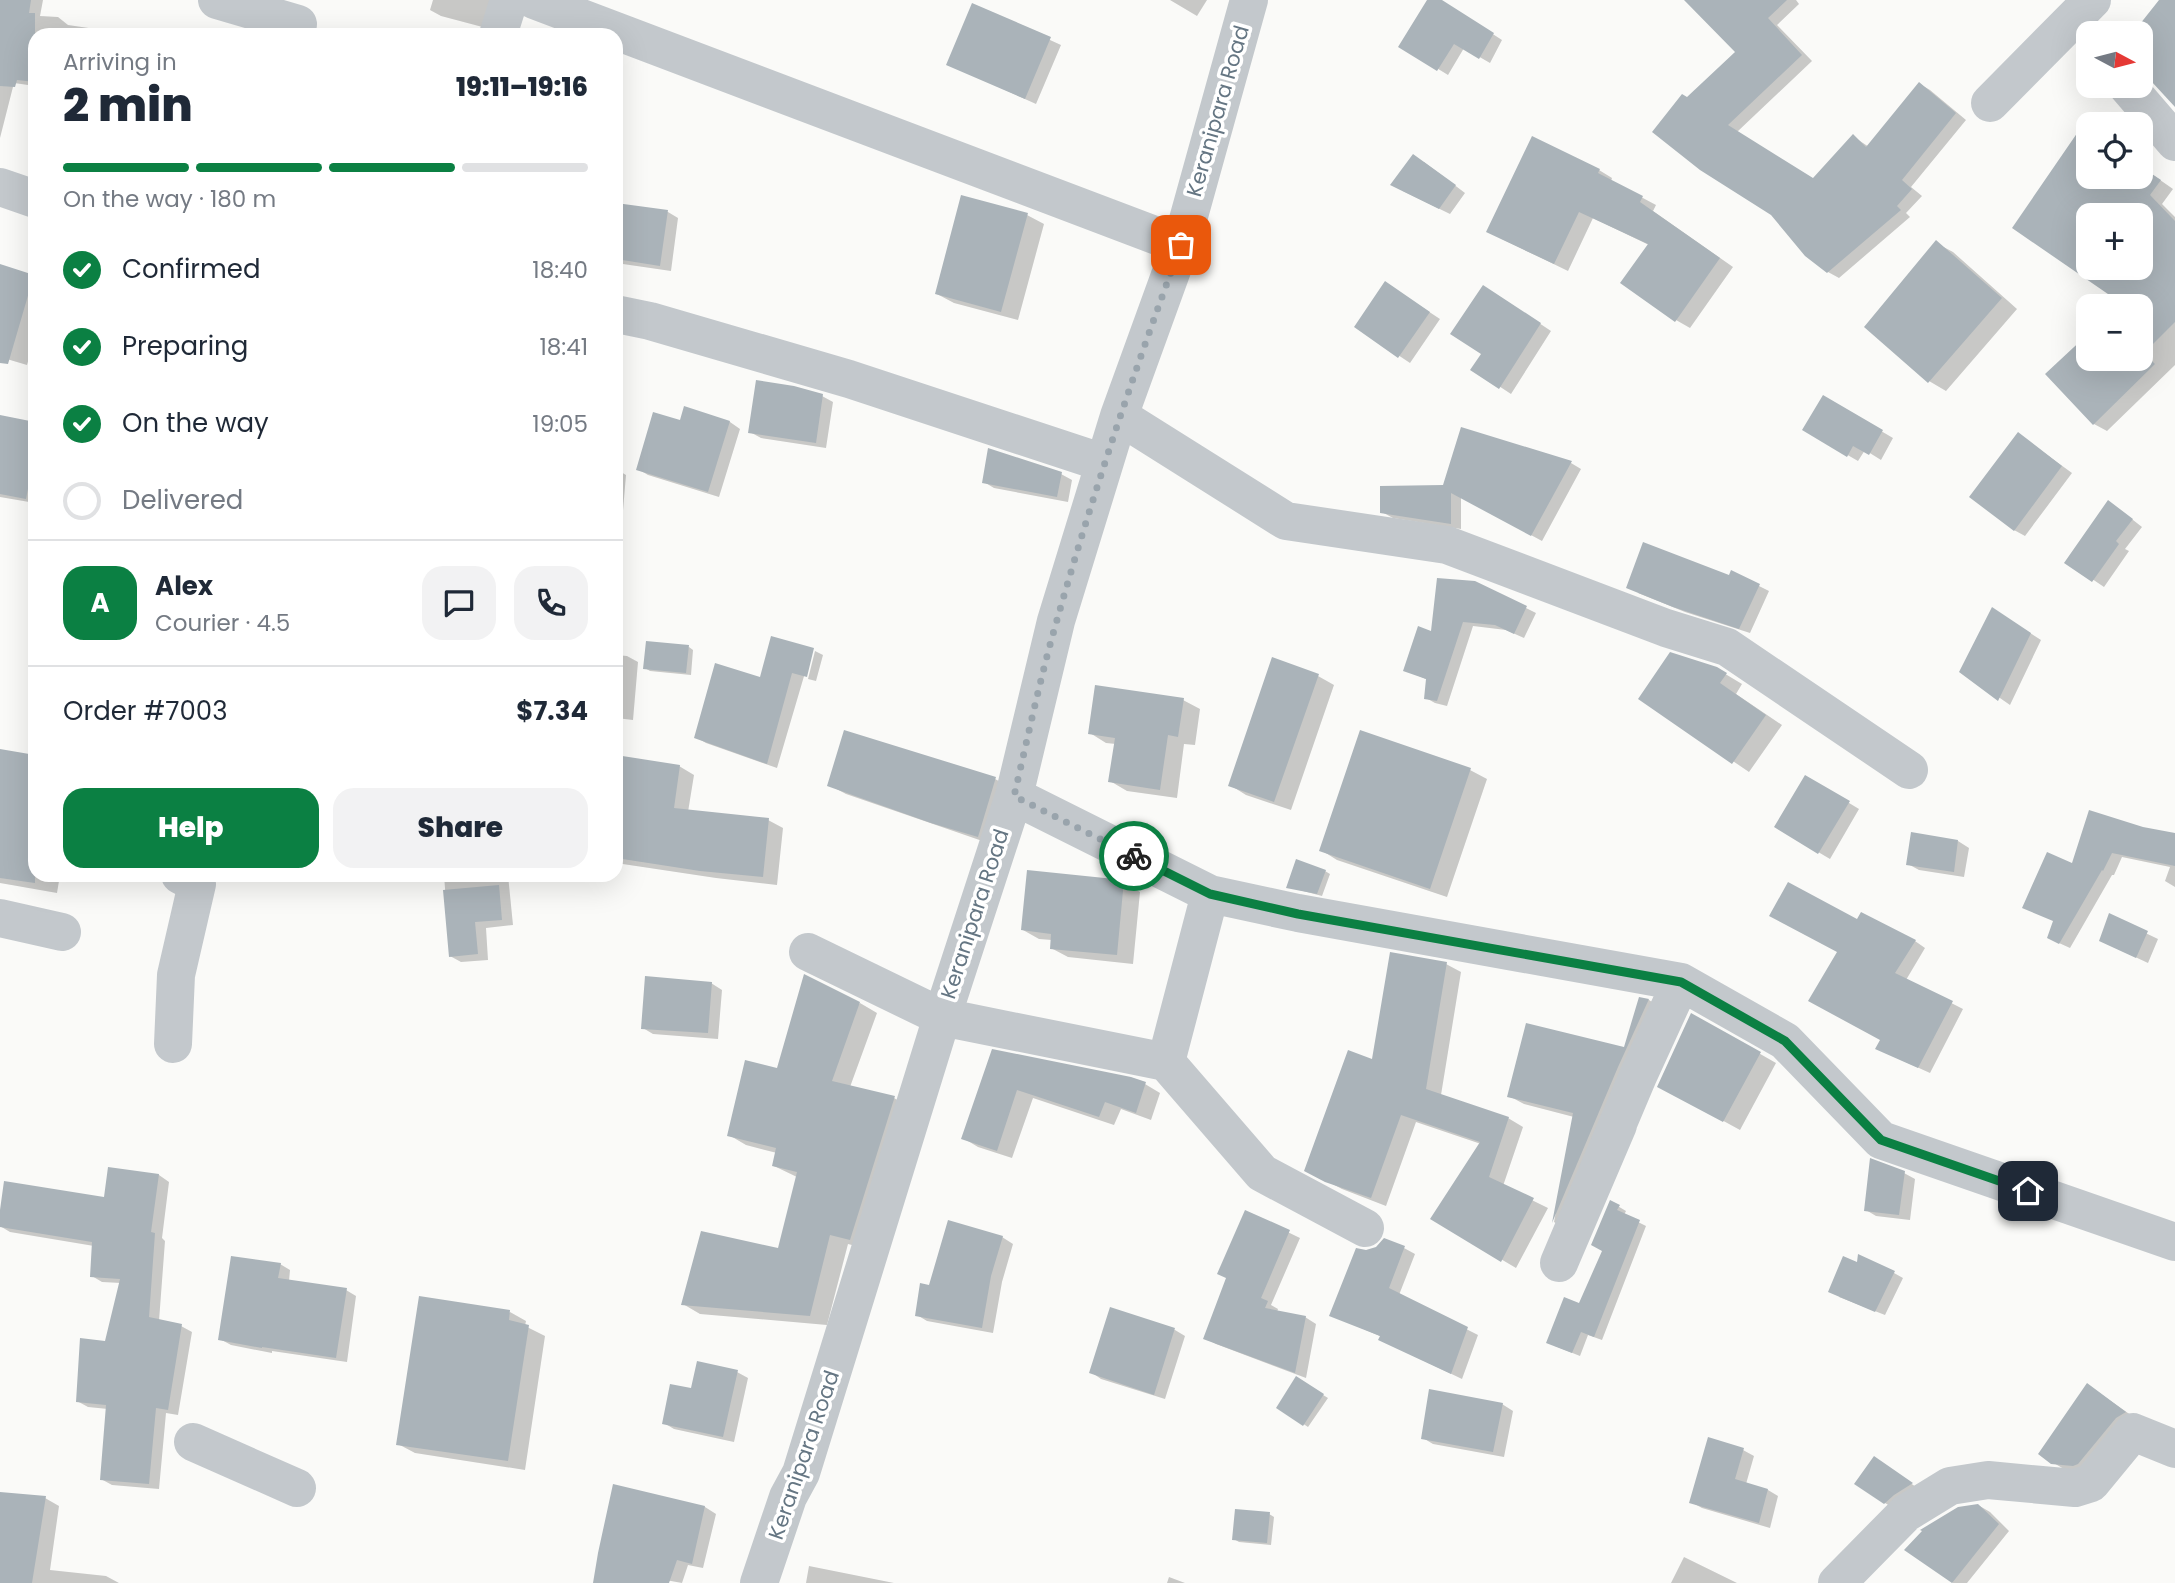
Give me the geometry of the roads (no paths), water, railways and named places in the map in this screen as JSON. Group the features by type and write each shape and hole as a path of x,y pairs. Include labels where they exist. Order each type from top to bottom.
{"street":[{"path":"217,0 300,20"},
{"path":"500,28 509,0"},
{"path":"534,0 608,28"},
{"name":"Keranipara Road","path":"759,1583 788,1497 801,1473 942,1017 1014,796 1056,621 1119,416 1181,245 1249,0"},
{"path":"1990,103 2075,15"},
{"path":"623,34 1181,245"},
{"path":"2137,98 2175,142"},
{"path":"0,187 28,197"},
{"path":"623,315 849,379 1104,463"},
{"path":"1119,416 1286,521 1447,545 1666,628 1727,647 1909,770"},
{"path":"1014,796 1210,894 1298,914 1681,982 1785,1041 1881,1140 2175,1242"},
{"path":"173,1044 176,975 197,884 193,882"},
{"path":"1166,1062 1210,894"},
{"path":"0,918 62,932"},
{"path":"807,952 942,1017 1166,1062 1262,1173 1365,1228"},
{"path":"1618,1125 1559,1263 1681,982"},
{"path":"1837,1583 1906,1513 1950,1486 1988,1480 2075,1488 2091,1483 2133,1432 2175,1449"},
{"path":"194,1442 297,1488"}]}
